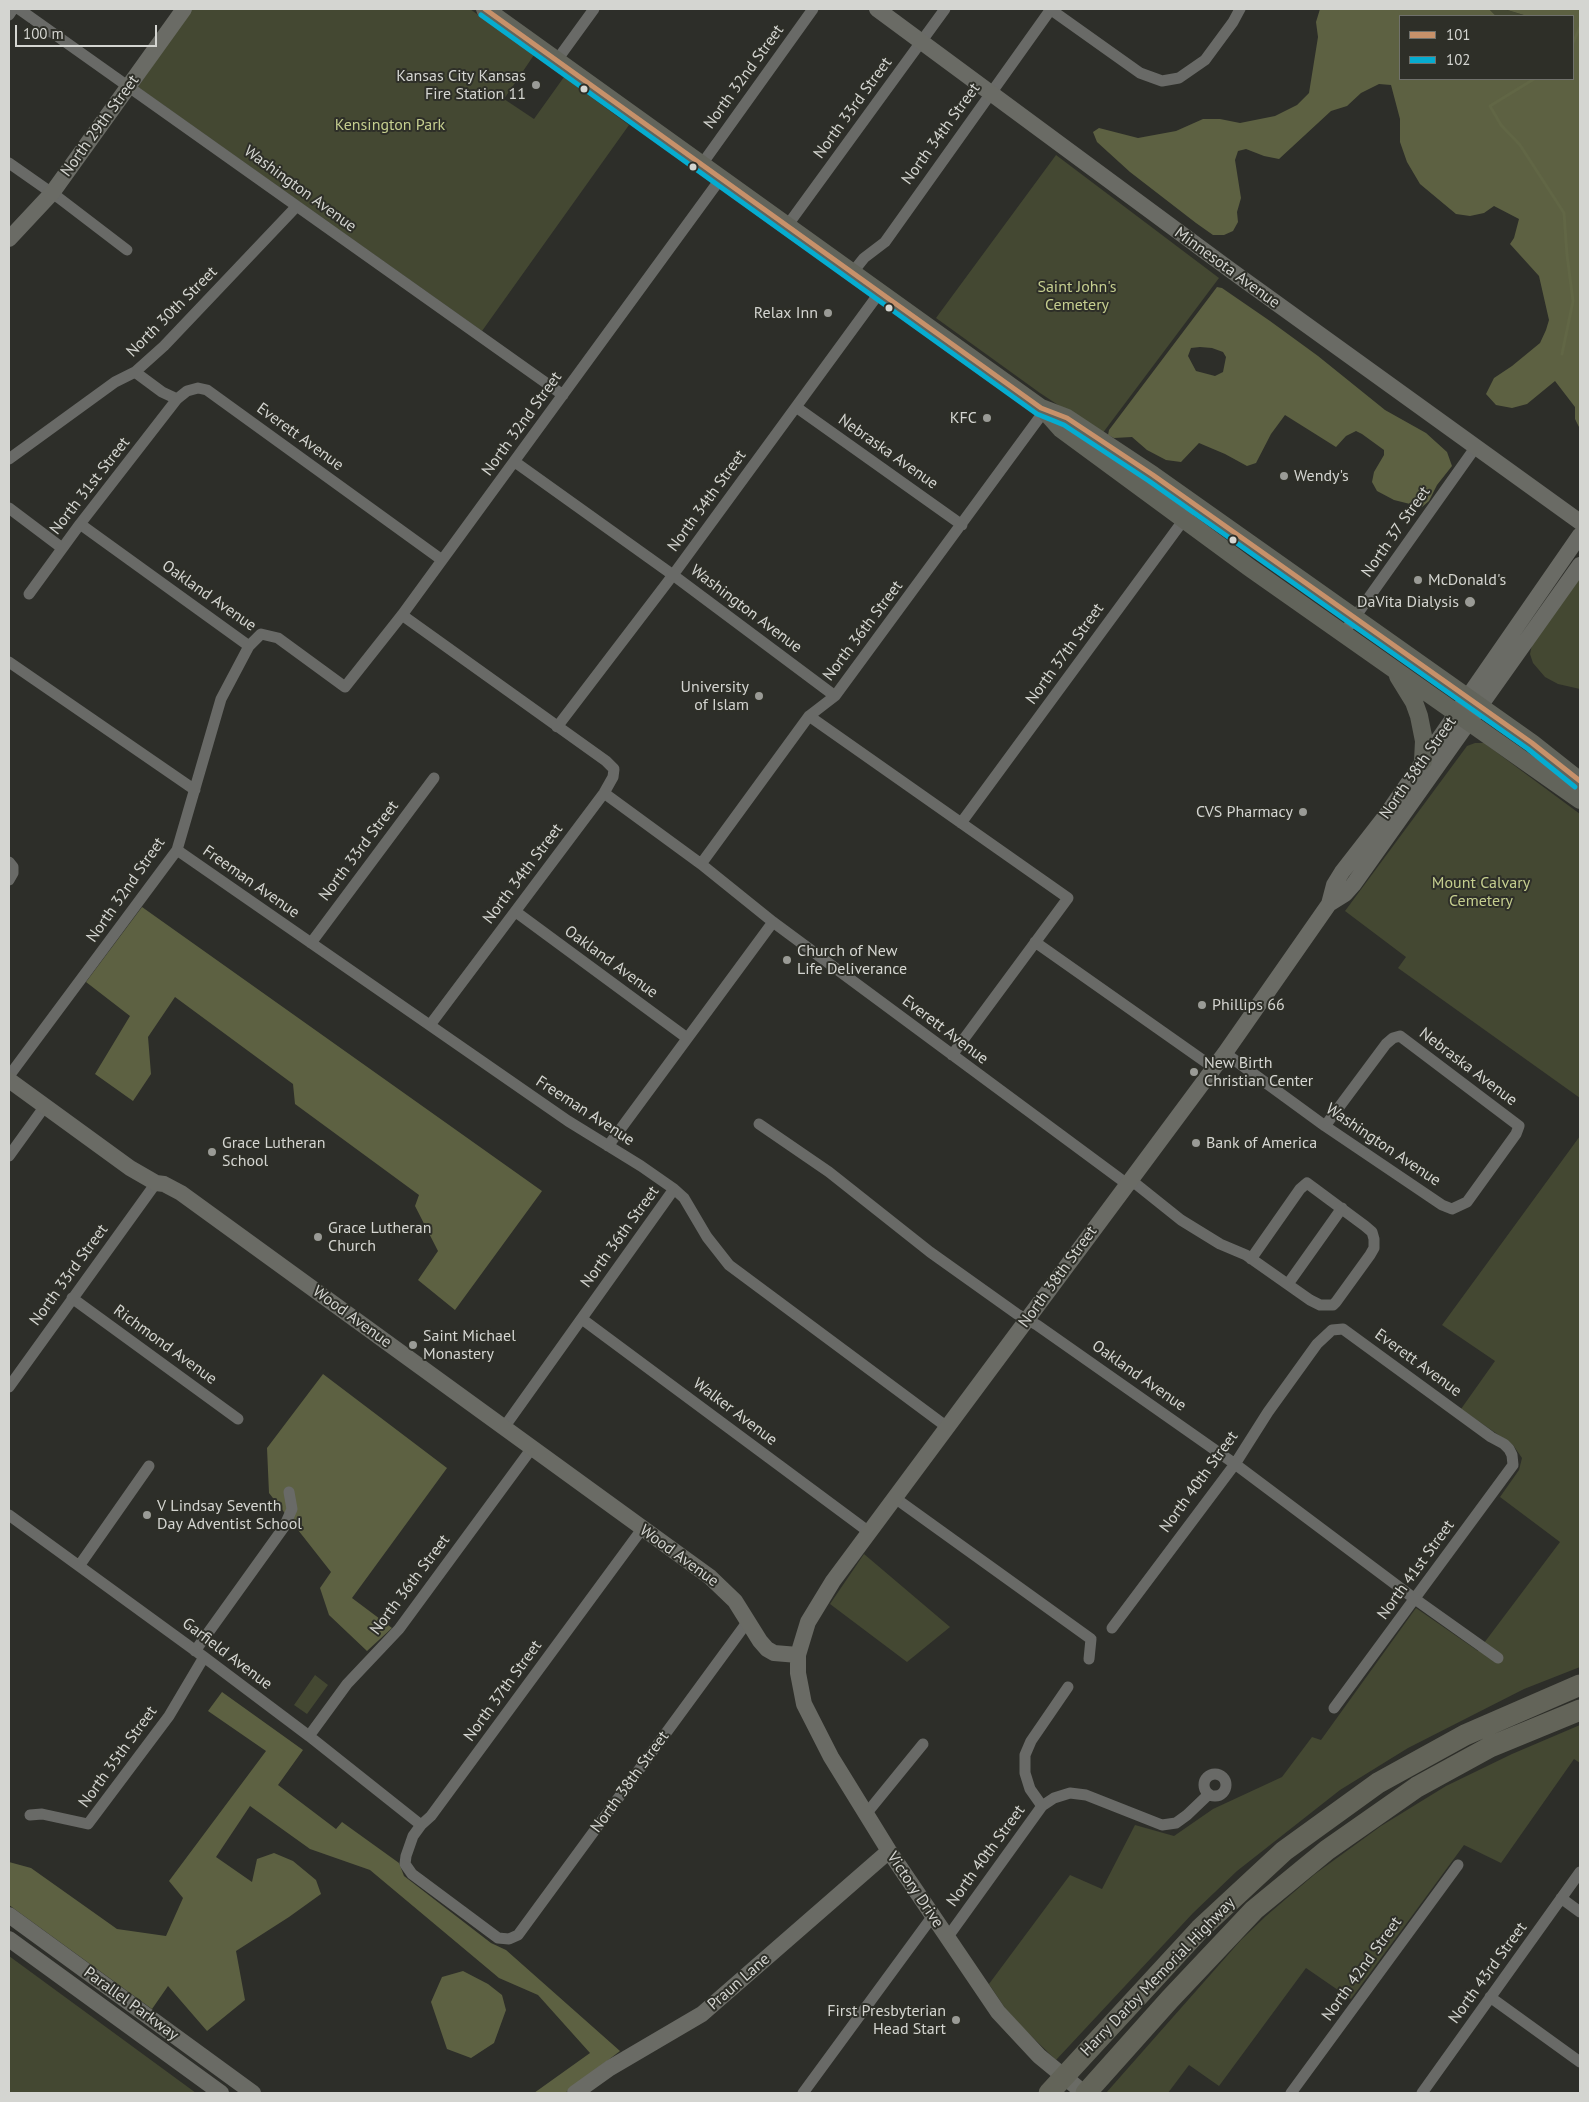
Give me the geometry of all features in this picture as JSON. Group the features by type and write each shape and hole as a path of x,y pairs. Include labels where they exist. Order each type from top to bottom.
{"highway":[{"name":"Harry Darby Memorial Highway","path":"1052,2090 1200,1929 1284,1851 1378,1783 1465,1735 1580,1686"},
{"name":"Harry Darby Memorial Highway","path":"1085,2093 1254,1910 1327,1850 1417,1787 1490,1747 1580,1710"}],"main road":[{"name":"North 29th Street","path":"9,239 52,193 184,9"},
{"path":"485,9 1045,410 1061,429 1184,520 1580,800"},
{"name":"Minnesota Avenue","path":"876,9 1475,448 1580,522"},
{"path":"1045,410 1067,418 1195,504 1473,702 1580,782"},
{"name":"North 38th Street","path":"798,1655 808,1622 818,1603 869,1532 1214,1068 1330,904 1345,894 1353,885 1580,535"},
{"name":"North 38th Street","path":"1473,702 1580,565"},
{"path":"1393,669 1414,702 1420,716 1424,742 1423,761"},
{"name":"North 38th Street","path":"1330,904 1334,885 1342,872 1423,761 1463,717"},
{"name":"Wood Avenue","path":"9,1080 130,1168 156,1183 164,1184 180,1193 504,1426 722,1587 735,1601 767,1649 774,1653 798,1655"},
{"name":"Victory Drive","path":"798,1655 799,1684 804,1704 811,1720 866,1814 932,1917 1007,2024 1039,2056 1085,2093"},
{"name":"Praun Lane","path":"575,2093 610,2068 702,2014 889,1851"},
{"name":"Parallel Parkway","path":"9,1915 253,2093"},
{"name":"Parallel Parkway","path":"9,1939 221,2093"}],"street":[{"path":"9,15 13,9"},
{"name":"Washington Avenue","path":"19,9 563,395"},
{"path":"557,60 594,9"},
{"name":"North 32nd Street","path":"702,164 813,9"},
{"name":"North 33rd Street","path":"787,226 945,9"},
{"path":"1051,9 1140,73 1162,81 1179,78 1205,60 1240,9"},
{"name":"North 34th Street","path":"852,273 864,258 885,242 1051,9"},
{"path":"9,162 128,250"},
{"name":"North 32nd Street","path":"345,687 402,615 721,178"},
{"name":"North 30th Street","path":"9,459 115,382 135,372 171,339 296,206"},
{"name":"North 34th Street","path":"430,1025 516,912 604,793 613,778 614,769 606,761 557,727 673,575 880,292"},
{"path":"135,372 162,392 177,399"},
{"name":"Everett Avenue","path":"177,399 187,391 198,388 206,390 442,560"},
{"name":"North 31st Street","path":"29,594 80,524 177,399"},
{"name":"Nebraska Avenue","path":"796,407 962,524"},
{"name":"North 36th Street","path":"701,864 809,716 835,696 1045,410"},
{"name":"North 37 Street","path":"1343,634 1475,448"},
{"name":"Washington Avenue","path":"515,462 673,575 835,696"},
{"name":"North 37th Street","path":"961,823 1195,504"},
{"path":"9,508 62,548"},
{"name":"Oakland Avenue","path":"80,524 249,646 260,634 278,638 345,687"},
{"path":"402,615 557,727"},
{"name":"North 32nd Street","path":"9,1076 177,850 221,699 249,646"},
{"path":"9,662 195,790"},
{"path":"809,716 1068,898 952,1055"},
{"name":"North 33rd Street","path":"310,943 434,778"},
{"name":"Everett Avenue","path":"604,793 701,864 773,922 1126,1184 1136,1184 1181,1220 1220,1244 1251,1258 1320,1305 1333,1305 1370,1255 1374,1248 1372,1232 1307,1183 1251,1258"},
{"name":"Freeman Avenue","path":"177,850 568,1121 674,1189 684,1198 707,1237 729,1266 948,1427"},
{"path":"9,880 14,873 11,864"},
{"name":"Oakland Avenue","path":"516,912 687,1038"},
{"path":"608,1146 773,922"},
{"path":"1035,942 1214,1068"},
{"name":"Nebraska Avenue","path":"1325,1126 1386,1044 1400,1036 1519,1126 1516,1134 1467,1202 1452,1209"},
{"name":"Washington Avenue","path":"1225,1053 1325,1126 1442,1205 1452,1209"},
{"path":"9,1156 46,1106"},
{"name":"Oakland Avenue","path":"760,1124 830,1172 930,1252 1027,1320 1045,1330 1235,1464 1415,1599 1498,1658"},
{"name":"North 33rd Street","path":"9,1387 156,1183"},
{"name":"North 36th Street","path":"504,1426 674,1189"},
{"path":"1288,1284 1342,1208"},
{"name":"Richmond Avenue","path":"72,1298 238,1419"},
{"name":"Walker Avenue","path":"582,1319 869,1532"},
{"name":"Everett Avenue","path":"1310,1354 1332,1330 1343,1329 1509,1448"},
{"name":"North 40th Street","path":"1112,1628 1235,1464 1268,1412 1310,1354"},
{"name":"North 36th Street","path":"309,1736 347,1684 396,1634 532,1448"},
{"name":"North 41st Street","path":"1334,1708 1514,1465 1509,1448"},
{"path":"79,1566 149,1466"},
{"path":"200,1654 284,1527 292,1509 289,1492"},
{"path":"895,1498 1091,1639 1089,1659"},
{"name":"Garfield Avenue","path":"9,1515 309,1736 421,1825"},
{"name":"North 37th Street","path":"412,1874 405,1864 413,1836 431,1816 642,1529"},
{"name":"North 38th Street","path":"412,1874 489,1933 498,1938 509,1939 518,1935 748,1621"},
{"name":"North 35th Street","path":"30,1815 42,1814 88,1824 169,1716 200,1654"},
{"name":"North 40th Street","path":"947,1938 1042,1806 1030,1788 1025,1773 1025,1755 1031,1741 1068,1687"},
{"path":"866,1814 923,1744"},
{"path":"1042,1806 1054,1798 1070,1793 1086,1794 1162,1825 1176,1823 1188,1815 1209,1794"},
{"name":"North 42nd Street","path":"1291,2093 1458,1865"},
{"name":"North 43rd Street","path":"1426,2092 1490,1997 1580,1872"},
{"path":"1561,1898 1580,1912"},
{"name":"North 40th Street","path":"803,2093 932,1917"},
{"path":"1490,1997 1580,2062"}],"green space":[{"name":"Kensington Park","path":"191,9 470,9 534,55 504,99 534,119 564,77 629,125 482,331 138,87"},
{"path":"1320,9 1489,9 1495,15 1399,15 1399,80 1574,80 1574,15 1524,15 1504,9 1580,9 1580,429 1575,419 1575,407 1555,381 1527,404 1512,408 1496,405 1486,394 1494,378 1540,343 1546,330 1549,320 1539,276 1510,244 1514,238 1519,219 1494,206 1484,213 1470,216 1456,214 1420,184 1407,162 1400,142 1400,119 1391,85 1379,84 1361,93 1347,106 1331,111 1279,159 1246,149 1238,151 1235,160 1241,198 1237,212 1238,222 1233,231 1224,235 1213,235 1196,223 1130,172 1097,142 1093,132 1099,128 1138,138 1176,131 1203,119 1220,119 1240,123 1275,116 1297,105 1309,93 1318,37 1316,22"},
{"path":"1489,9 1504,9 1524,15 1495,15"},
{"name":"Saint John's Cemetery","path":"1056,155 1219,278 1102,434 1040,393 936,318"},
{"path":"1217,287 1222,288 1318,356 1385,410 1426,433 1447,452 1452,466 1437,485 1429,501 1422,507 1394,500 1377,491 1372,482 1374,472 1384,455 1384,450 1356,431 1346,436 1336,447 1285,415 1271,434 1256,463 1247,466 1199,443 1181,462 1166,460 1147,450 1132,437 1114,438 1108,435 1109,430","holes":["1191,348 1212,348 1223,352 1226,357 1223,372 1215,376 1196,371 1188,356"]},
{"path":"1580,577 1580,689 1558,684 1545,677 1533,663 1530,654 1532,645"},
{"name":"Mount Calvary Cemetery","path":"1475,743 1484,743 1580,814 1580,1098 1398,968 1406,957 1345,911 1467,746"},
{"path":"142,907 542,1191 455,1310 418,1280 438,1251 415,1206 419,1195 295,1104 293,1084 175,997 148,1037 151,1074 133,1101 95,1074 130,1016 86,982"},
{"path":"1580,1136 1580,1667 1524,1689 1408,1748 1340,1790 1237,1871 1193,1913 1056,2060 1005,2008 989,1984 1070,1875 1102,1889 1135,1825 1174,1836 1213,1809 1282,1777 1312,1737 1321,1740 1416,1608 1478,1651 1560,1542 1500,1497 1519,1470 1522,1458 1513,1445 1461,1409 1495,1361 1442,1325"},
{"path":"323,1374 447,1468 352,1598 392,1628 367,1651 329,1615 320,1588 331,1572 269,1493 267,1448"},
{"path":"864,1554 950,1627 907,1662 830,1604"},
{"path":"315,1675 328,1685 307,1714 294,1705"},
{"path":"222,1692 303,1750 278,1785 336,1829 342,1822 399,1863 404,1876 491,1943 506,1950 620,2051 565,2093 534,2093 590,2053 538,1995 499,1978 370,1870 310,1849 250,1806 216,1857 252,1882 257,1859 274,1853 293,1861 316,1880 321,1894 236,1951 245,2000 207,2031 168,1986 152,2009 9,1905 9,1862 31,1868 117,1929 166,1936 183,1898 169,1881 266,1751 208,1711"},
{"path":"1580,1725 1580,1763 1574,1759 1501,1863 1464,1845 1351,1999 1306,1968 1219,2086 1189,2065 1168,2093 1106,2093 1241,1940 1315,1874 1381,1826 1446,1786 1512,1754"},
{"path":"9,1956 196,2093 9,2093"},
{"path":"463,1971 488,1984 502,1995 506,2010 494,2043 471,2058 447,2049 431,2002 442,1977"}],"waterway":[{"path":"1574,41 1580,27"},
{"path":"1532,80 1490,106 1501,125 1520,145 1564,213 1573,301 1562,354"}],"transit line":[{"name":"101","path":"485,9 1041,408 1067,418 1153,475 1532,743 1580,781"},
{"name":"102","path":"481,15 1037,414 1064,425 1149,481 1528,749 1575,787"}],"place":[{"name":"Kansas City Kansas Fire Station 11","path":"536,85"},
{"name":"Relax Inn","path":"828,313"},
{"name":"KFC","path":"987,418"},
{"name":"Wendy's","path":"1284,476"},
{"name":"McDonald's","path":"1418,580"},
{"name":"DaVita Dialysis","path":"1470,602"},
{"name":"University of Islam","path":"759,696"},
{"name":"CVS Pharmacy","path":"1303,812"},
{"name":"Church of New Life Deliverance","path":"787,960"},
{"name":"Phillips 66","path":"1202,1005"},
{"name":"New Birth Christian Center","path":"1194,1072"},
{"name":"Bank of America","path":"1196,1143"},
{"name":"Grace Lutheran School","path":"212,1152"},
{"name":"Grace Lutheran Church","path":"318,1237"},
{"name":"Saint Michael Monastery","path":"413,1345"},
{"name":"V Lindsay Seventh Day Adventist School","path":"147,1515"},
{"name":"First Presbyterian Head Start","path":"956,2020"}]}
